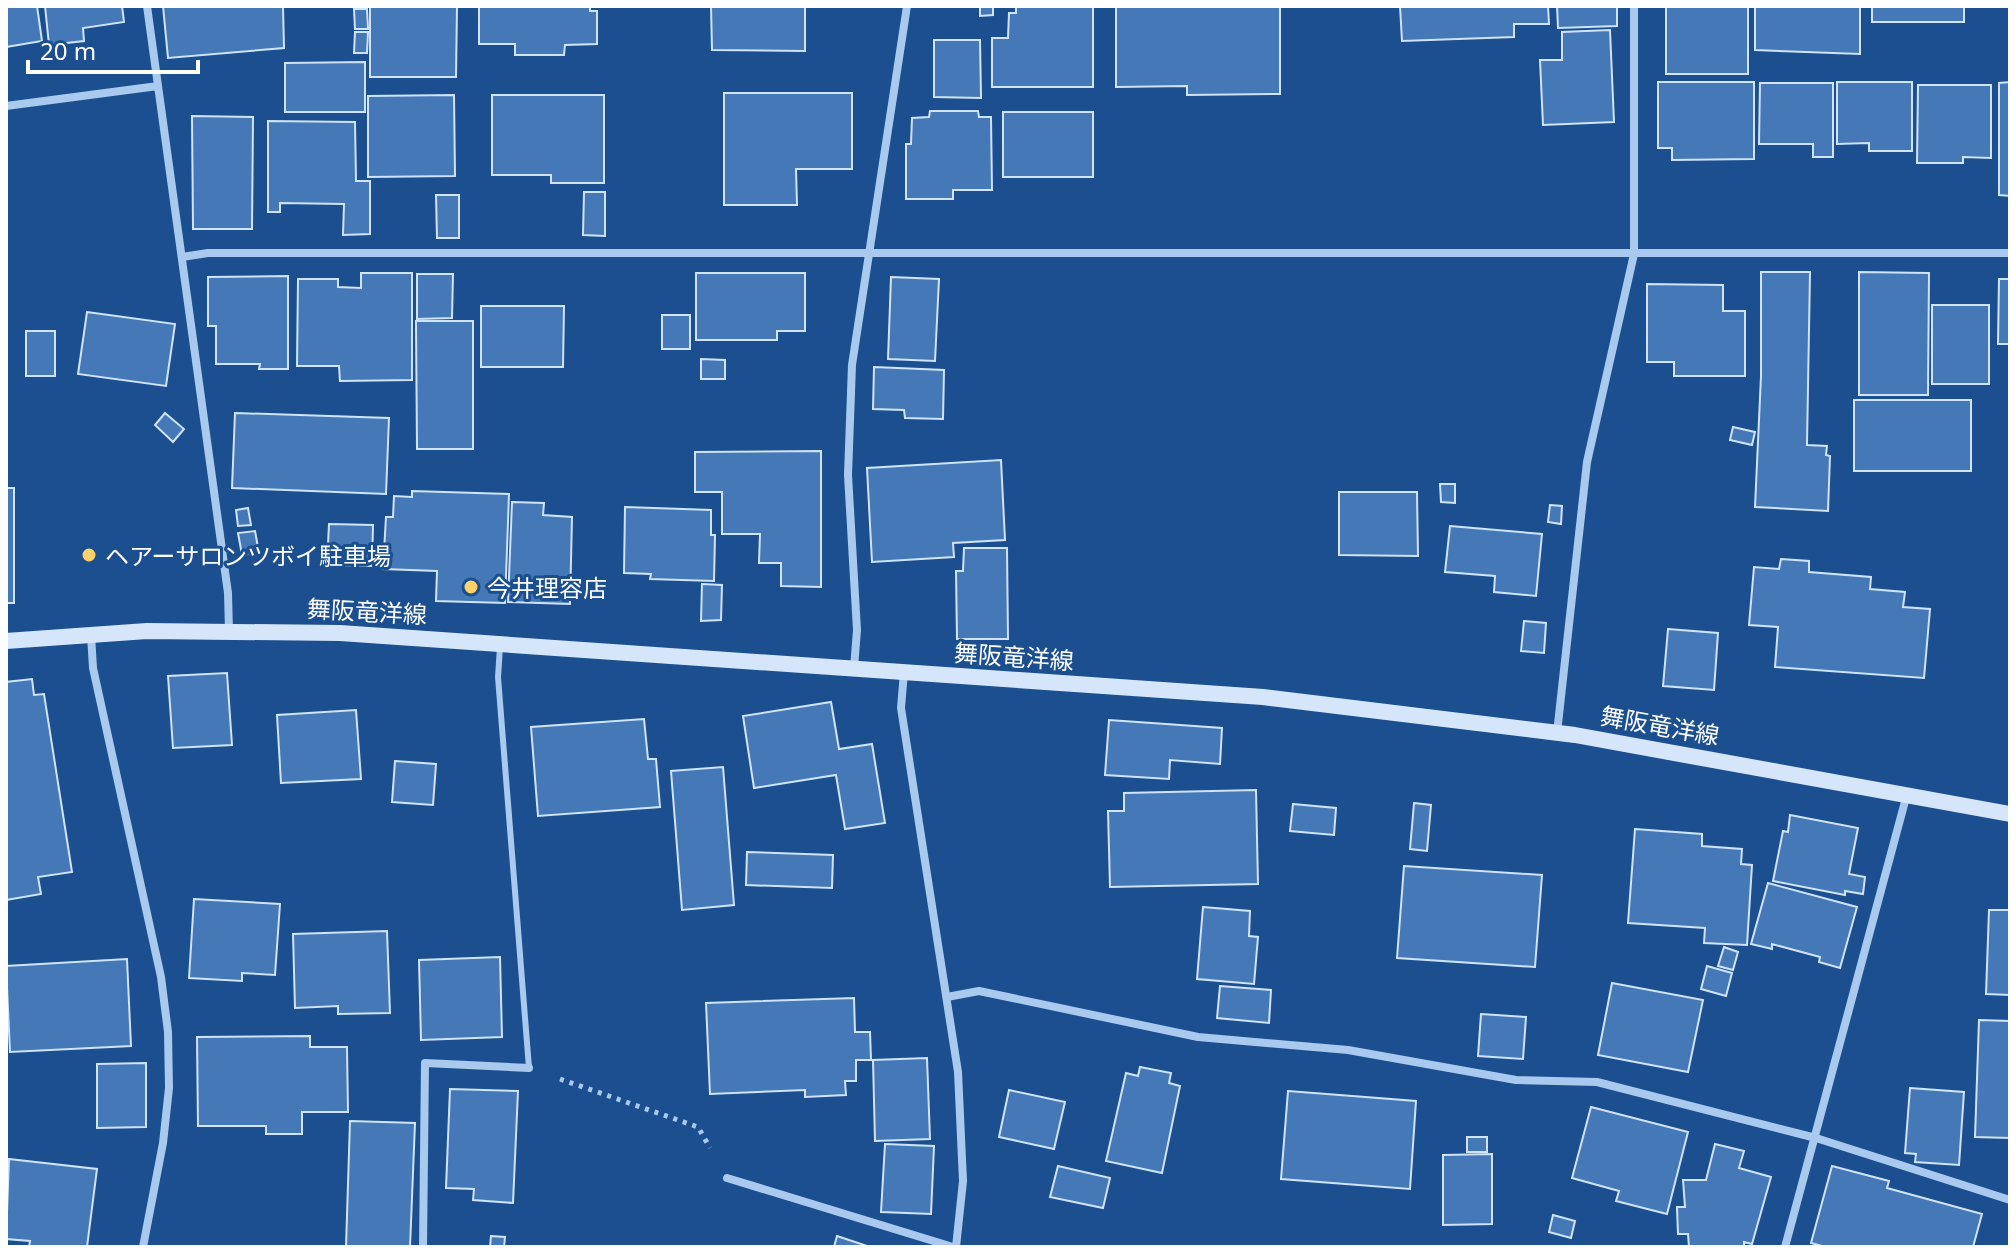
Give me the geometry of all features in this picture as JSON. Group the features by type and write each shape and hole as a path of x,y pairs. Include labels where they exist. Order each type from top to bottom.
{"main road":[{"name":"舞阪竜洋線","path":"6,641 91,634 229,631 340,633 1263,697 1557,733 2010,814"}],"street":[{"path":"147,6 228,593 229,631"},
{"path":"854,668 857,630 848,421 869,254 907,6"},
{"path":"1557,733 1587,462 1634,254 1634,6"},
{"path":"6,106 158,86"},
{"path":"182,257 208,253 2010,253"},
{"path":"91,634 93,668 161,977 168,1032 169,1088 163,1143 143,1247"},
{"path":"727,1178 955,1247 963,1181 961,1113 947,997 901,708 904,672"},
{"path":"1785,1247 1907,794"},
{"path":"947,997 979,991 1198,1037 1373,1053 1516,1080 1597,1082 1816,1138 2010,1200"},
{"path":"423,1247 425,1063 529,1068"}],"lane":[{"path":"500,643 498,677 529,1068"}],"path":[{"path":"529,1068 698,1127 727,1178"}],"building":[{"path":"6,6 37,6 42,41 6,47"},
{"path":"45,6 122,6 124,22 83,28 84,41 49,45"},
{"path":"163,6 283,6 284,48 168,58"},
{"path":"370,6 457,6 456,77 370,77"},
{"path":"479,6 590,6 590,11 597,11 597,44 565,45 564,55 515,55 515,44 479,44"},
{"path":"711,6 805,6 805,51 712,50"},
{"path":"980,6 993,6 993,15 980,16"},
{"path":"1016,6 1093,6 1093,87 992,87 992,38 1008,38 1009,13 1016,13"},
{"path":"1116,6 1280,6 1280,94 1187,95 1187,86 1116,87"},
{"path":"1400,6 1548,6 1549,24 1514,24 1514,37 1402,41"},
{"path":"1557,6 1617,6 1617,26 1558,28"},
{"path":"1666,6 1748,6 1748,74 1666,74"},
{"path":"1755,6 1860,6 1860,54 1755,50"},
{"path":"1872,6 1964,6 1964,22 1872,22"},
{"path":"354,9 367,9 368,29 355,29"},
{"path":"1610,30 1614,122 1543,125 1540,60 1562,60 1562,32"},
{"path":"355,32 368,32 367,53 354,53"},
{"path":"934,40 980,40 981,98 934,97"},
{"path":"365,62 365,112 285,112 285,63"},
{"path":"1658,82 1754,82 1754,159 1672,160 1672,148 1658,148"},
{"path":"1837,82 1912,82 1912,151 1869,151 1869,143 1837,144"},
{"path":"2010,82 2010,196 1999,195 1999,83"},
{"path":"1760,83 1833,83 1833,157 1813,157 1813,144 1759,144"},
{"path":"1918,85 1991,85 1991,158 1963,157 1963,163 1917,163"},
{"path":"724,93 852,93 852,169 796,169 797,205 724,205"},
{"path":"454,95 455,176 368,177 368,96"},
{"path":"492,95 604,95 604,183 551,183 551,175 492,175"},
{"path":"930,111 978,111 979,117 991,117 992,190 953,190 953,199 906,199 906,144 911,144 912,118 929,117"},
{"path":"1003,112 1093,112 1093,177 1003,177"},
{"path":"192,116 253,117 252,229 193,229"},
{"path":"268,121 355,122 356,181 370,181 370,234 343,235 344,204 280,203 280,212 268,212"},
{"path":"584,192 605,192 605,236 583,235"},
{"path":"436,195 459,195 459,238 437,238"},
{"path":"1761,272 1810,272 1807,445 1827,446 1826,455 1830,456 1828,511 1755,507 1761,376"},
{"path":"1859,272 1929,273 1928,395 1859,395"},
{"path":"361,273 412,273 412,380 340,381 339,366 297,366 298,279 338,279 338,287 361,288"},
{"path":"696,273 805,273 805,331 777,331 777,340 696,340"},
{"path":"417,274 453,274 452,318 417,319"},
{"path":"288,276 288,369 259,369 260,364 216,364 216,326 208,326 208,277"},
{"path":"891,277 939,279 935,361 888,359"},
{"path":"1999,279 2010,279 2010,344 1998,344"},
{"path":"1647,284 1723,285 1723,311 1745,311 1745,376 1674,376 1674,362 1647,362"},
{"path":"1932,305 1989,305 1989,384 1932,384"},
{"path":"481,306 564,306 563,367 481,367"},
{"path":"87,312 175,324 166,386 78,374"},
{"path":"662,315 690,315 690,349 662,349"},
{"path":"416,321 473,321 473,449 417,449"},
{"path":"26,331 55,331 55,376 26,376"},
{"path":"701,359 725,360 725,379 701,379"},
{"path":"874,367 944,370 943,419 905,418 904,410 873,409"},
{"path":"1854,400 1971,400 1971,471 1854,471"},
{"path":"165,413 184,429 173,442 155,425"},
{"path":"235,413 389,418 386,494 232,488"},
{"path":"1733,427 1755,432 1752,445 1730,440"},
{"path":"821,451 821,587 781,586 781,563 759,563 760,534 722,534 722,492 695,492 695,452"},
{"path":"1001,460 1005,540 953,543 954,557 872,562 867,468"},
{"path":"1440,484 1455,484 1455,503 1441,502"},
{"path":"6,488 14,488 14,603 6,603"},
{"path":"412,491 509,494 505,603 436,601 437,571 383,569 386,517 393,517 394,496 412,497"},
{"path":"1339,492 1417,492 1418,556 1339,555"},
{"path":"512,502 544,503 543,515 572,517 570,604 508,602"},
{"path":"1550,505 1562,506 1561,524 1548,522"},
{"path":"625,507 711,510 711,535 715,535 714,581 650,579 651,574 624,573"},
{"path":"248,508 251,525 238,526 236,510"},
{"path":"329,524 373,525 372,566 327,565"},
{"path":"1450,526 1542,534 1536,596 1494,592 1495,576 1445,572"},
{"path":"255,531 259,553 242,555 238,533"},
{"path":"964,548 1007,548 1008,639 957,639 956,571 963,571"},
{"path":"1781,559 1809,561 1809,572 1871,577 1870,589 1905,592 1903,607 1930,609 1924,678 1775,667 1778,627 1749,625 1754,567 1779,569"},
{"path":"702,584 722,585 721,620 701,621"},
{"path":"1524,621 1546,623 1544,653 1521,651"},
{"path":"1668,629 1718,633 1714,690 1663,686"},
{"path":"227,673 232,745 173,748 168,676"},
{"path":"32,679 34,695 44,694 72,872 38,877 41,894 6,900 6,682"},
{"path":"831,702 839,749 872,744 885,823 845,829 836,775 754,788 743,716"},
{"path":"356,710 361,779 281,783 277,715"},
{"path":"644,719 648,759 656,759 660,807 538,816 531,727"},
{"path":"1109,720 1222,728 1220,764 1170,760 1169,779 1105,775"},
{"path":"395,761 436,764 433,805 392,802"},
{"path":"723,767 734,905 682,910 671,771"},
{"path":"1256,790 1258,884 1110,887 1108,811 1124,811 1124,793"},
{"path":"1414,803 1431,805 1427,851 1410,849"},
{"path":"1293,804 1336,808 1334,835 1290,831"},
{"path":"1790,815 1858,828 1849,874 1865,877 1863,894 1845,891 1845,895 1773,881 1783,831 1788,832"},
{"path":"1635,829 1702,834 1702,846 1742,849 1741,864 1752,865 1747,945 1704,943 1705,928 1628,923"},
{"path":"747,852 833,855 832,888 746,885"},
{"path":"1404,866 1542,875 1535,967 1397,958"},
{"path":"1768,883 1857,907 1840,968 1819,962 1820,957 1772,944 1772,949 1751,944"},
{"path":"194,899 280,904 275,975 242,973 242,981 189,978"},
{"path":"1203,907 1250,911 1249,936 1258,937 1254,984 1197,979"},
{"path":"1989,910 2010,910 2010,995 1986,994"},
{"path":"387,931 390,1013 338,1014 338,1006 295,1008 293,934"},
{"path":"1724,947 1738,952 1733,970 1718,966"},
{"path":"500,957 502,1037 421,1040 419,960"},
{"path":"127,959 131,1046 10,1052 6,966"},
{"path":"1707,966 1732,973 1726,996 1701,989"},
{"path":"1612,983 1703,1000 1688,1072 1598,1055"},
{"path":"1220,986 1271,990 1269,1023 1217,1018"},
{"path":"854,998 855,1032 870,1032 871,1060 856,1060 856,1081 845,1081 846,1095 805,1097 805,1090 710,1094 706,1003"},
{"path":"1481,1014 1526,1017 1523,1059 1478,1056"},
{"path":"1979,1020 2010,1021 2010,1138 1975,1137"},
{"path":"310,1036 310,1047 347,1047 348,1112 302,1112 302,1134 266,1134 266,1126 198,1126 197,1037"},
{"path":"927,1058 930,1139 875,1141 873,1060"},
{"path":"146,1063 146,1127 97,1128 97,1064"},
{"path":"1140,1067 1171,1073 1169,1083 1180,1086 1162,1173 1106,1161 1126,1073 1138,1076"},
{"path":"1910,1088 1964,1092 1959,1165 1915,1162 1916,1154 1905,1153"},
{"path":"450,1089 518,1091 513,1203 473,1200 474,1189 446,1188"},
{"path":"1009,1090 1065,1102 1054,1149 999,1137"},
{"path":"1288,1091 1416,1101 1410,1189 1281,1179"},
{"path":"1591,1107 1688,1132 1667,1214 1616,1201 1619,1191 1572,1178"},
{"path":"350,1121 415,1123 410,1247 346,1247"},
{"path":"1467,1137 1487,1137 1487,1152 1467,1152"},
{"path":"885,1144 934,1146 931,1214 881,1212"},
{"path":"1715,1144 1744,1151 1739,1168 1771,1177 1752,1244 1744,1242 1744,1247 1689,1247 1688,1234 1678,1234 1677,1207 1685,1207 1683,1180 1706,1180"},
{"path":"1492,1154 1492,1224 1443,1225 1443,1155"},
{"path":"9,1159 97,1169 87,1247 29,1247 30,1241 6,1239"},
{"path":"1058,1166 1110,1178 1103,1208 1050,1197"},
{"path":"1832,1166 1889,1181 1887,1188 1982,1214 1973,1247 1826,1247 1811,1243"},
{"path":"1553,1215 1575,1221 1571,1238 1549,1232"},
{"path":"491,1236 505,1237 504,1247 490,1247"},
{"path":"837,1236 870,1247 834,1247"}],"place":[{"name":"ヘアーサロンツボイ駐車場","path":"89,555"},
{"name":"今井理容店","path":"471,587"}]}
